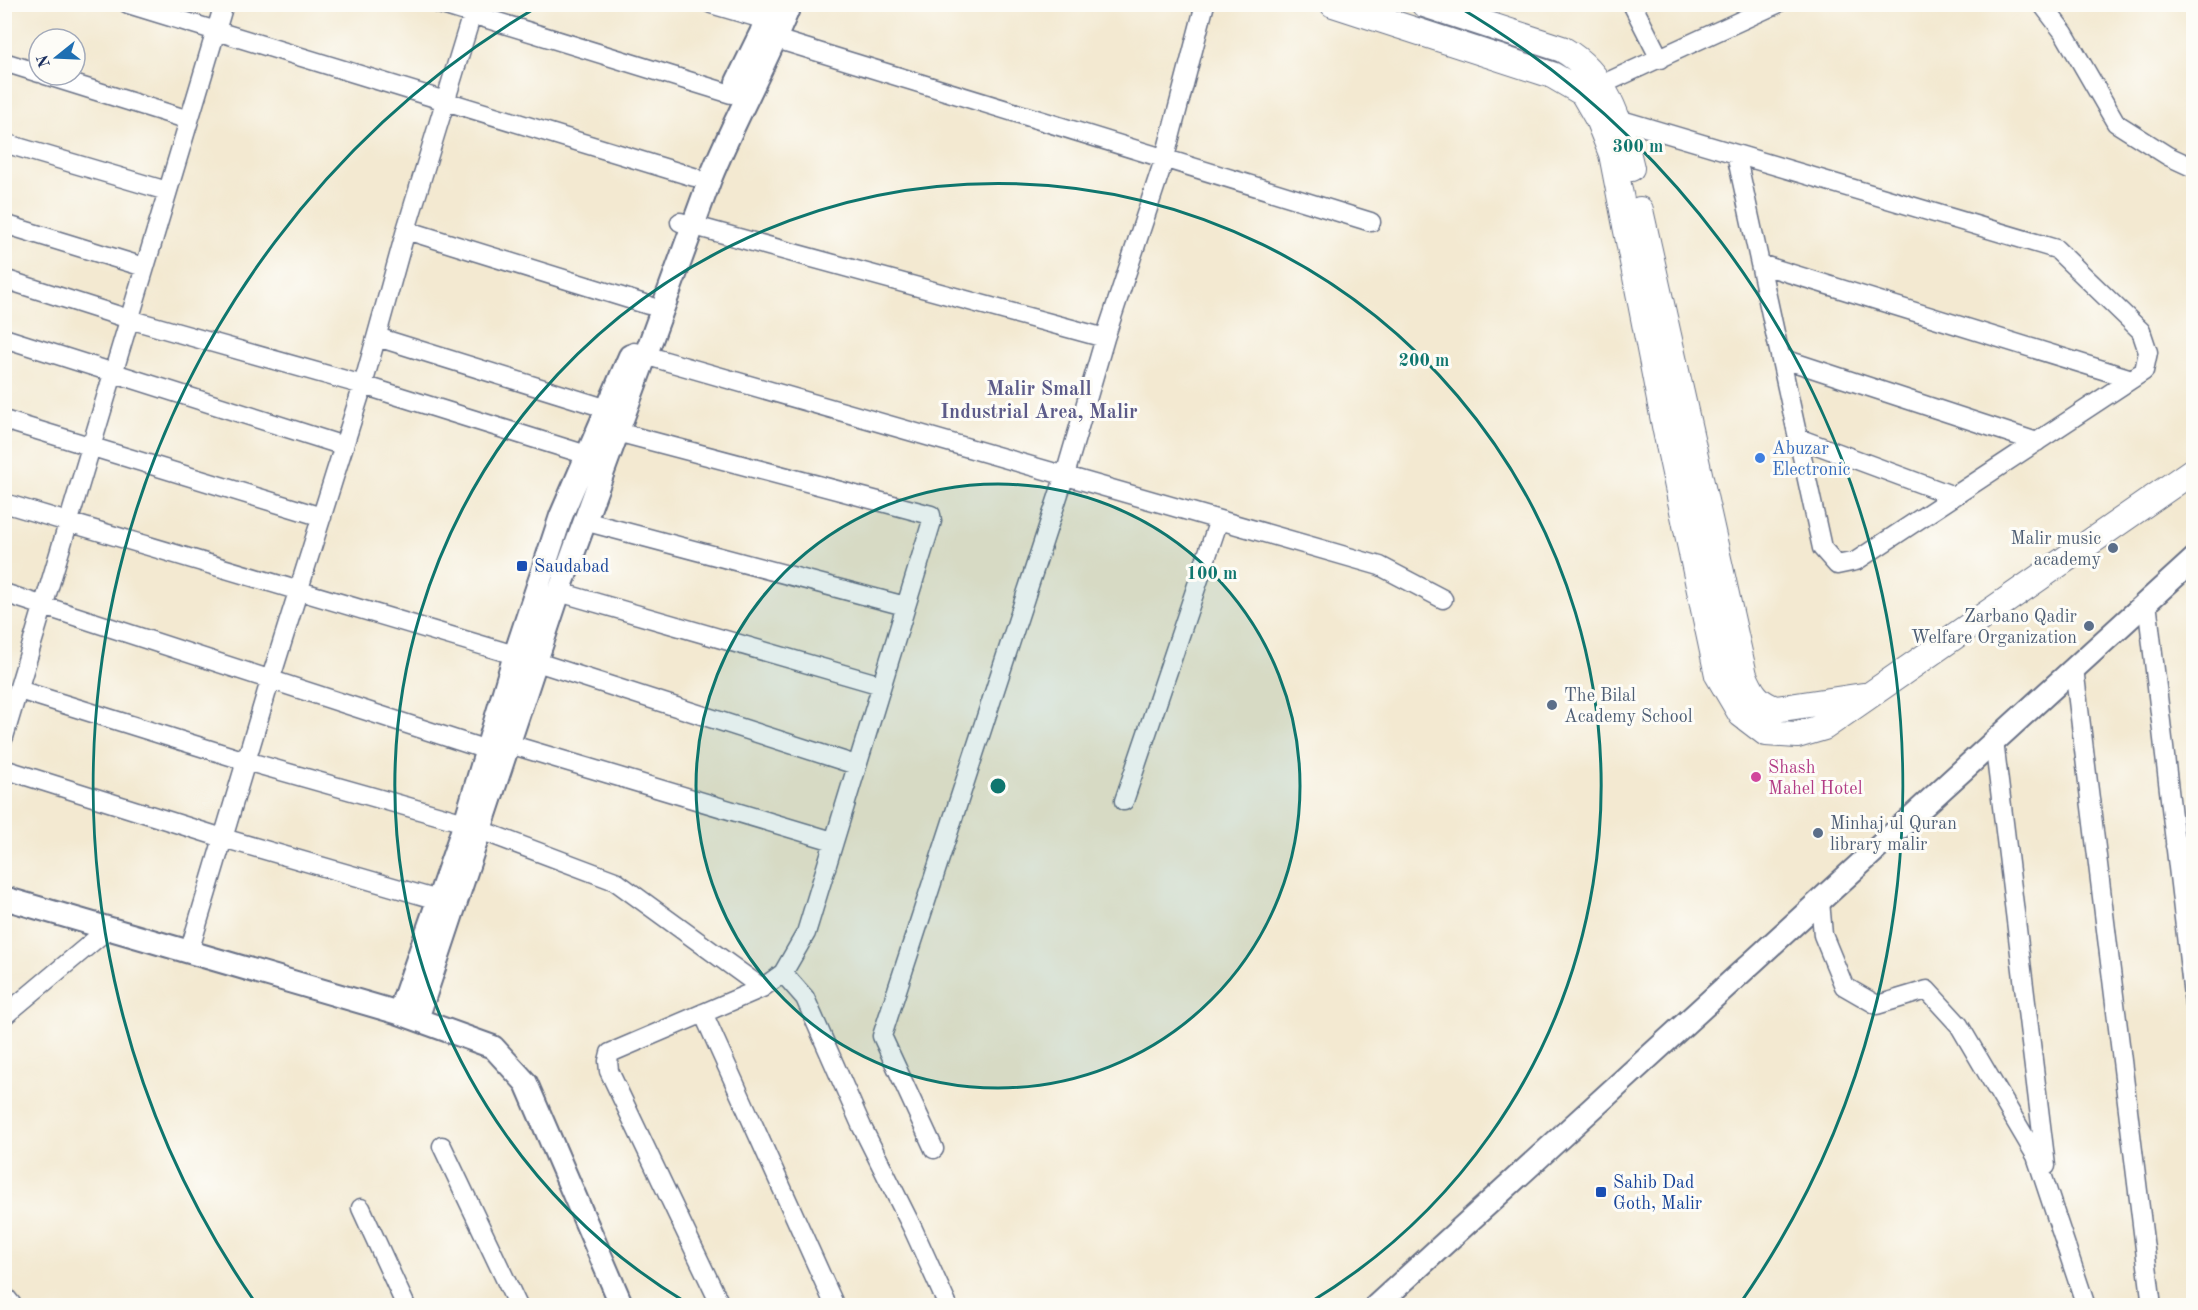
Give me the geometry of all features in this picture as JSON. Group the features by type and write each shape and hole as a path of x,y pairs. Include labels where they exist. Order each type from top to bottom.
{"main road":[{"path":"1334,4 1592,89 1618,119 1744,675 1755,697 1763,705 1776,709 1869,695"},
{"path":"1424,4 1562,49 1588,67 1598,119 1612,154 1666,431 1718,675 1741,714 1766,733 1797,735 1824,727 2193,470"}],"street":[{"path":"128,4 694,177"},
{"path":"4,737 224,4"},
{"path":"439,4 474,9 731,94"},
{"path":"711,4 772,21 1165,157 1371,222"},
{"path":"408,1016 438,900 473,827 508,744 525,658 561,516 608,409 638,353 687,224 694,177 731,94 772,21 790,4"},
{"path":"934,1149 882,1036 1065,475 1105,338 1165,157 1205,4"},
{"path":"1632,4 1660,59"},
{"path":"1592,89 1777,4"},
{"path":"2042,4 2064,33 2116,123 2168,156 2193,168"},
{"path":"189,952 270,681 363,386 406,230 447,103 474,9"},
{"path":"408,1016 473,827 486,750 525,658 559,592 617,432 648,305 726,138 772,21"},
{"path":"4,62 27,69"},
{"path":"83,87 189,120"},
{"path":"1618,119 1736,154 2056,249 2141,331 2148,352 2144,371 1856,561 1838,564 1822,548 1736,154"},
{"path":"4,143 167,191"},
{"path":"4,224 144,267"},
{"path":"687,224 1105,338"},
{"path":"406,230 648,305"},
{"path":"1760,264 2132,379"},
{"path":"4,279 129,319 363,386 587,455"},
{"path":"377,337 608,409"},
{"path":"4,338 344,446"},
{"path":"638,353 1380,566 1443,599"},
{"path":"1781,358 2037,442"},
{"path":"4,420 90,448 322,516"},
{"path":"617,432 931,515 932,521 832,841 806,933 783,973 762,988 610,1053 609,1071 721,1305"},
{"path":"1798,438 1954,496"},
{"path":"4,503 525,658 856,765"},
{"path":"1124,801 1219,520"},
{"path":"584,521 905,606"},
{"path":"1376,1305 2193,559"},
{"path":"559,592 881,686"},
{"path":"4,593 486,750"},
{"path":"2147,602 2184,845 2193,1004"},
{"path":"2074,668 2152,1305"},
{"path":"19,690 246,761 473,827 615,880 762,988"},
{"path":"1994,741 2050,1198"},
{"path":"508,744 832,841"},
{"path":"4,769 223,838 438,900"},
{"path":"1820,901 1823,934 1844,986 1877,1005 1927,990 1959,1025 2036,1156 2086,1305"},
{"path":"8,903 108,929 408,1016 493,1047 526,1083 622,1305"},
{"path":"4,1016 108,929"},
{"path":"783,973 806,998 862,1127 948,1305"},
{"path":"703,1013 835,1305"},
{"path":"442,1146 518,1305"},
{"path":"361,1208 406,1305"},
{"path":"4,1295 14,1305"}],"place":[{"name":"Abuzar Electronic","path":"1760,458"},
{"name":"Malir music academy","path":"2113,548"},
{"name":"Saudabad","path":"522,566"},
{"name":"Zarbano Qadir Welfare Organization","path":"2089,626"},
{"name":"The Bilal Academy School","path":"1552,705"},
{"name":"Shash Mahel Hotel","path":"1756,777"},
{"name":"Minhaj ul Quran library malir","path":"1818,833"},
{"name":"Sahib Dad Goth, Malir","path":"1601,1192"}],"district":[{"name":"Malir Small Industrial Area, Malir","path":"1039,400"}]}
